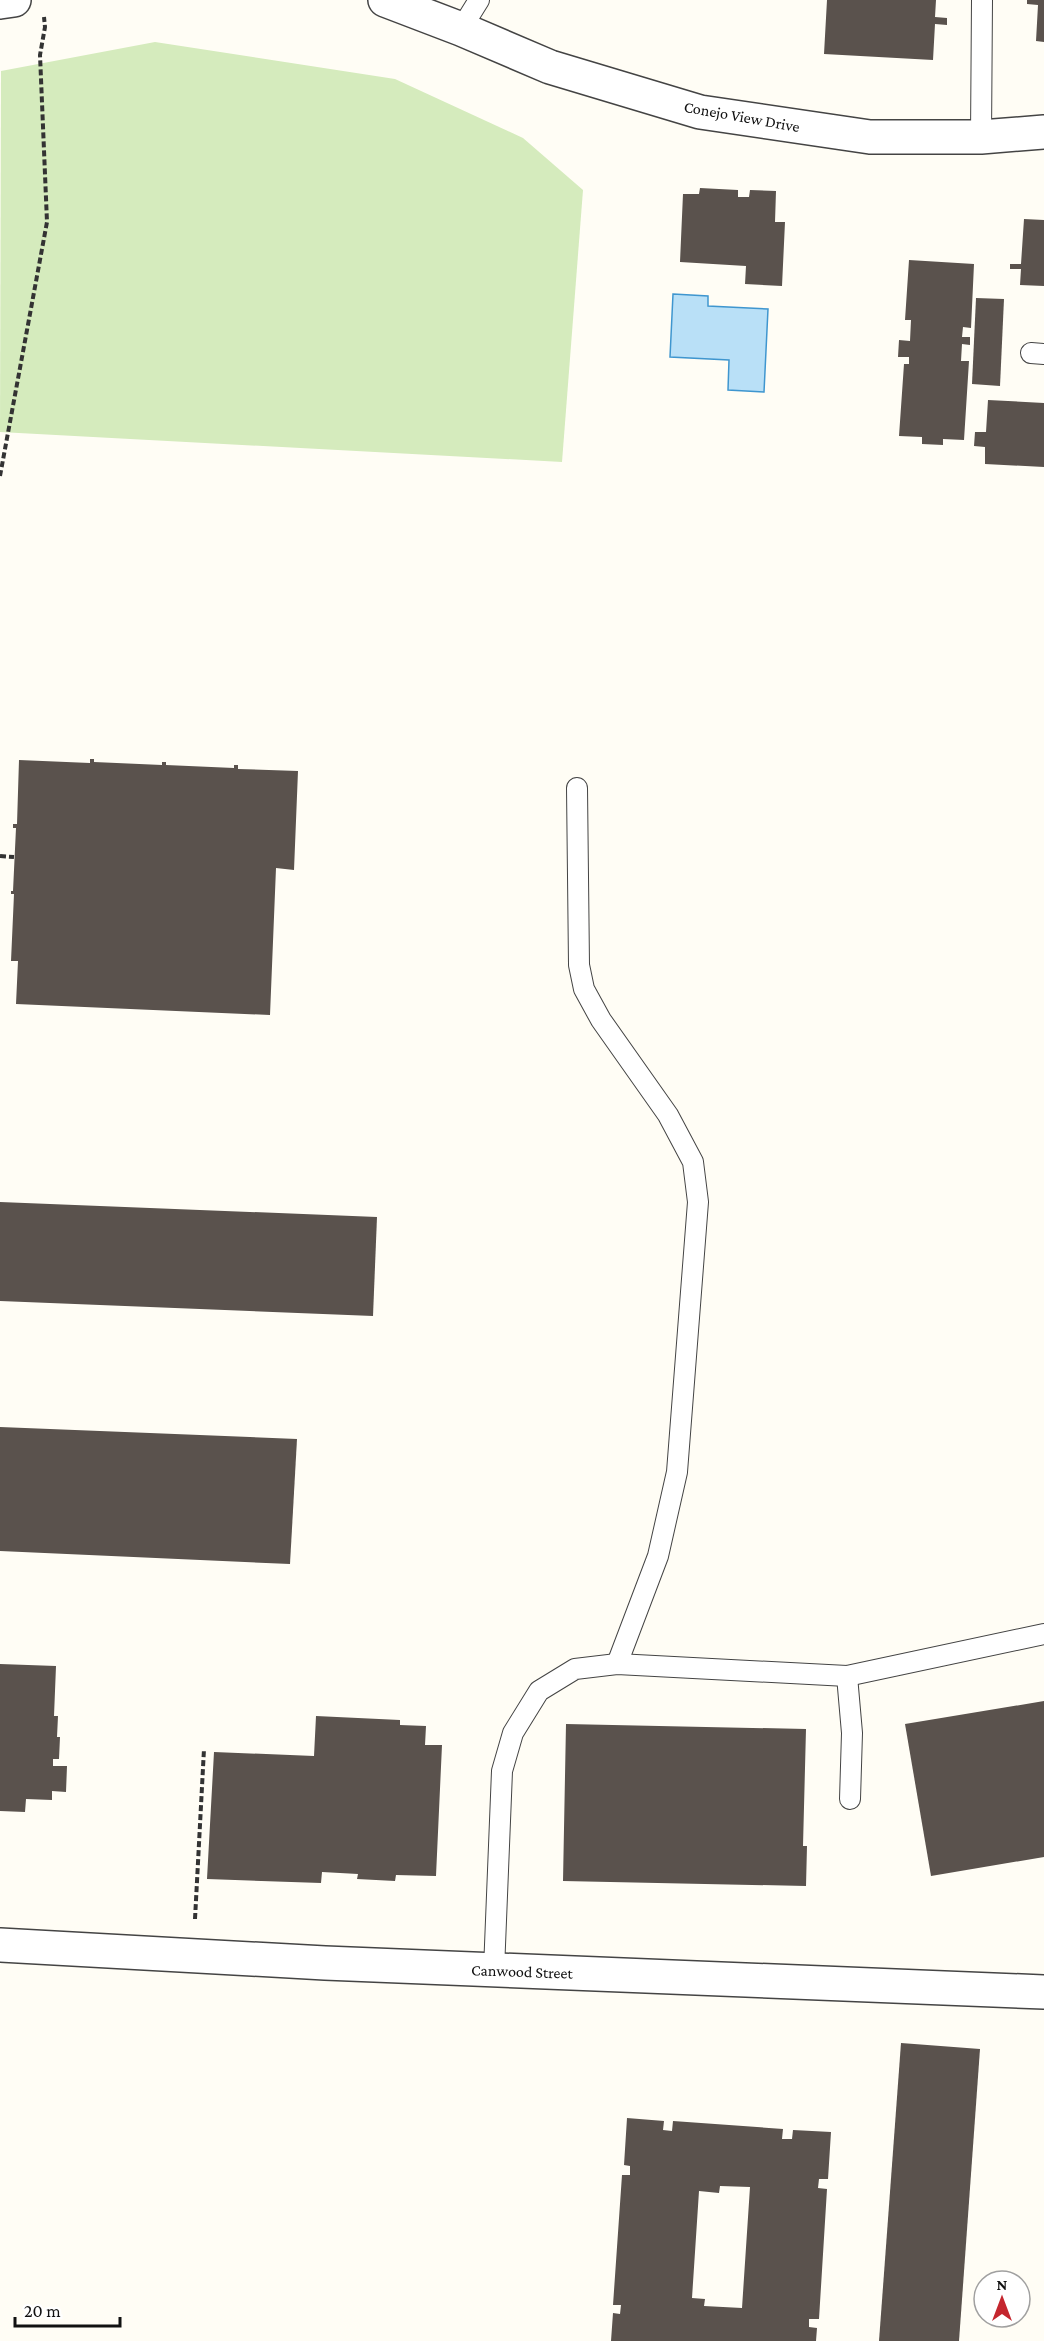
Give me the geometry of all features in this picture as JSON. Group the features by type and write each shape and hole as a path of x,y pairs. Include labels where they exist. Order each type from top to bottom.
{"street":[{"path":"0,3 14,0"},
{"name":"Conejo View Drive","path":"385,0 550,67 700,112 870,137 981,137 1044,132"},
{"name":"Canwood Street","path":"0,1945 325,1963 1044,1992"}],"lane":[{"path":"461,29 479,0"},
{"path":"981,137 982,0"},
{"path":"577,788 579,965 584,989 601,1020 668,1115 693,1162 698,1202 677,1472 658,1556 617,1664"},
{"path":"494,1970 502,1771 513,1732 539,1691 575,1669 617,1664 847,1676 1044,1634"},
{"path":"847,1676 852,1733 849,1799"}],"path":[{"path":"0,476 47,222 40,55 45,27"},
{"path":"0,856 14,857"},
{"path":"195,1919 204,1749"}],"green space":[{"path":"155,42 395,79 523,138 583,190 562,462 0,432 1,71"}],"water":[{"path":"673,294 708,296 708,306 768,309 764,392 728,390 729,360 670,357"}],"building":[{"path":"827,0 936,0 935,17 947,18 947,25 935,24 933,60 824,54"},
{"path":"1027,0 1044,0 1044,42 1036,41 1038,5 1027,4"},
{"path":"700,188 738,190 738,197 749,197 750,190 776,191 775,222 785,222 782,286 745,284 746,266 680,262 683,194 699,194"},
{"path":"1024,219 1044,220 1044,286 1020,285 1021,269 1010,269 1010,264 1021,264"},
{"path":"909,260 974,264 971,328 963,327 962,337 970,337 970,345 962,344 961,361 969,361 964,440 943,439 943,445 922,444 922,437 899,436 904,364 909,364 909,357 898,357 899,340 910,341 911,320 905,320"},
{"path":"976,298 1004,299 1000,386 972,384"},
{"path":"988,400 1044,403 1044,467 985,464 985,447 974,446 975,432 986,432"},
{"path":"90,759 94,759 94,762 162,765 162,762 166,762 166,765 234,768 234,765 238,765 238,769 298,771 294,870 276,868 270,1015 16,1004 18,961 11,961 14,894 11,894 11,891 13,891 16,828 13,828 13,824 17,824 19,760 90,763"},
{"path":"0,1202 377,1217 373,1316 0,1301"},
{"path":"0,1427 297,1439 290,1564 0,1551"},
{"path":"0,1664 56,1666 54,1716 58,1716 57,1737 60,1737 59,1759 53,1759 53,1766 67,1766 66,1792 52,1791 52,1800 26,1799 25,1812 0,1811"},
{"path":"1044,1701 1044,1857 931,1876 905,1724"},
{"path":"316,1716 400,1720 400,1725 426,1726 425,1745 442,1745 436,1876 396,1875 395,1881 357,1879 358,1874 322,1872 321,1883 207,1879 214,1752 314,1756"},
{"path":"566,1724 806,1729 803,1846 807,1846 806,1886 563,1881"},
{"path":"901,2043 980,2049 959,2341 879,2341"},
{"path":"627,2118 664,2121 663,2130 672,2131 673,2121 783,2129 782,2139 792,2139 793,2130 831,2132 828,2179 819,2179 818,2188 827,2189 819,2319 809,2319 809,2327 817,2328 816,2341 611,2341 613,2313 620,2314 621,2305 613,2305 622,2175 630,2175 630,2166 624,2165","holes":["720,2186 750,2187 742,2308 704,2306 705,2299 692,2298 699,2191 719,2193"]}]}
